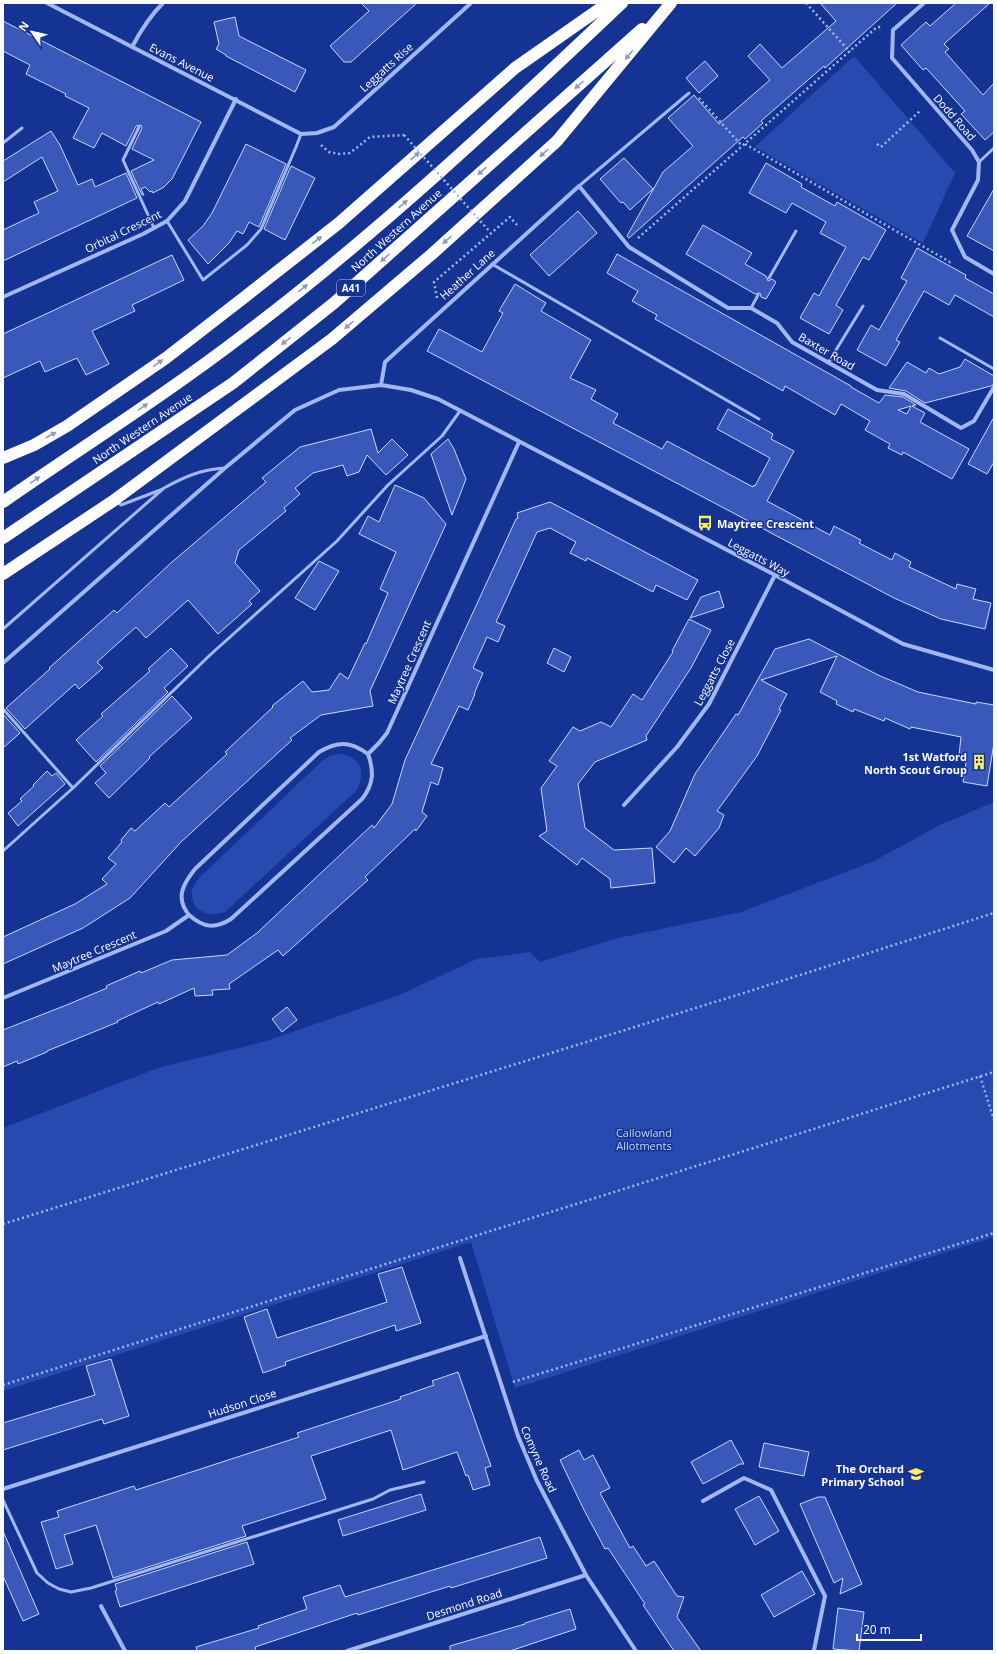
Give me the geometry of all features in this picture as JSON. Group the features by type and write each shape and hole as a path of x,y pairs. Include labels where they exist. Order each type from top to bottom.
{"highway":[{"path":"3,458 34,445 67,426 166,358 339,223 516,68 608,3"},
{"name":"North Western Avenue","path":"3,502 152,401 246,333 328,268 501,118 622,3"},
{"path":"3,574 113,501 332,339 432,254 557,141 672,3"},
{"name":"North Western Avenue","path":"3,538 233,383 334,303 672,3"}],"street":[{"name":"Evans Avenue","path":"47,3 236,99 301,134 308,134"},
{"path":"132,47 147,22 164,3"},
{"name":"Leggatts Rise","path":"308,134 325,131 334,126 471,3"},
{"path":"893,30 924,3"},
{"name":"Dodd Road","path":"893,30 892,58 972,150 979,162"},
{"name":"Orbital Crescent","path":"3,297 167,221 185,201 236,99"},
{"path":"979,162 978,180 952,230 965,257 994,274"},
{"name":"Baxter Road","path":"579,186 629,246 728,308 751,308 777,323 792,342 877,390 904,394 961,428 974,421 994,387"},
{"name":"Heather Lane","path":"381,385 384,362 579,186"},
{"path":"3,663 225,468 295,410 338,390 381,385"},
{"name":"Leggatts Way","path":"381,385 411,390 438,399 775,575 903,644 994,670"},
{"name":"Maytree Crescent","path":"368,754 387,733 519,442"},
{"name":"Leggatts Close","path":"624,805 676,747 709,704 775,575"},
{"path":"345,744 357,746 368,754 373,773 368,791 362,799 231,919 221,925 213,926 196,922 189,915 184,909 181,897 187,879 195,869 319,752 329,746 345,744"},
{"name":"Maytree Crescent","path":"3,998 166,931 189,915"},
{"name":"Comyne Road","path":"460,1258 518,1436 537,1481 586,1575 636,1651"},
{"name":"Hudson Close","path":"3,1489 486,1336"},
{"path":"703,1501 744,1478 771,1490 825,1596 815,1651"},
{"name":"Desmond Road","path":"347,1651 586,1575"},
{"path":"101,1606 125,1651"}],"lane":[{"path":"579,186 689,94"},
{"path":"139,126 122,160 154,228"},
{"path":"3,143 22,128"},
{"path":"167,221 203,280 247,245 261,229 301,134"},
{"path":"979,162 994,148"},
{"path":"769,278 796,231"},
{"path":"492,264 759,419"},
{"path":"751,308 758,295"},
{"path":"828,363 863,306"},
{"path":"940,338 994,369"},
{"path":"3,851 73,788 210,655 337,541 388,486 442,436 460,411"},
{"path":"113,501 122,505 164,488 186,476 212,468 225,468"},
{"path":"3,629 164,488"},
{"path":"3,709 73,788"},
{"path":"3,1500 37,1573 48,1583 59,1589 71,1592 91,1588 373,1499 390,1490 424,1482"}],"path":[{"path":"806,3 850,52"},
{"path":"629,246 850,52 877,26 893,30"},
{"path":"689,94 694,93 744,145 950,262 965,257"},
{"path":"878,144 881,148 931,102"},
{"path":"308,134 329,152 339,154 350,152 370,137 404,135 490,232"},
{"path":"440,311 434,282 490,232 510,217"},
{"path":"3,1224 994,913"},
{"path":"3,1385 994,1072"},
{"path":"980,1076 994,1120"},
{"path":"501,1386 994,1233"}],"green space":[{"path":"854,56 955,173 923,243 755,147"},
{"path":"341,754 354,759 360,767 361,778 356,791 225,912 209,914 199,910 193,902 192,891 199,878 323,760 332,755"},
{"name":"Callowland Allotments","path":"994,802 994,1237 515,1388 471,1242 3,1391 3,1128 158,1068 263,1042 397,996 477,959 530,952 540,962 614,939 741,912 872,862 940,825"}],"building":[{"path":"361,3 417,3 351,62 344,62 330,46 369,11"},
{"path":"820,3 897,3 825,68 824,66 761,121 763,123 745,139 743,137 629,238 627,236 663,172 693,146 668,118 694,95 719,124 770,80 748,56 760,44 782,68 836,21"},
{"path":"956,3 990,3 944,44 949,49 945,52 983,95 994,83 994,132 985,140 961,114 965,111 926,68 923,70 901,45 926,22 930,26"},
{"path":"235,17 239,36 306,70 295,92 226,56 216,49 219,44 214,22"},
{"path":"3,21 201,122 172,179 164,187 153,193 145,187 141,189 144,195 142,195 131,171 154,160 132,149 142,128 141,125 136,126 126,146 102,133 94,148 73,138 89,108 65,96 66,94 26,74 30,65 3,51"},
{"path":"705,61 718,76 699,93 686,78"},
{"path":"51,131 60,145 78,185 92,179 95,187 126,173 137,198 3,261 3,230 39,213 34,202 58,191 42,157 3,182 3,161"},
{"path":"246,144 286,164 259,227 249,222 243,234 237,231 229,243 208,264 188,240 203,226 212,213"},
{"path":"624,158 653,189 630,210 623,202 621,203 600,179"},
{"path":"766,163 802,184 801,187 835,206 837,202 886,230 869,260 863,257 836,305 843,310 829,334 800,318 814,293 819,296 846,247 820,233 826,222 792,203 786,213 749,193"},
{"path":"291,166 315,178 285,240 264,229"},
{"path":"994,189 994,251 967,236"},
{"path":"578,211 597,233 549,276 530,255"},
{"path":"703,225 752,253 745,264 766,276 768,281 772,279 776,282 766,299 761,297 760,293 755,294 686,254"},
{"path":"917,248 966,275 965,278 994,294 994,317 955,295 949,305 924,291 896,340 900,342 886,366 857,350 871,325 879,330 907,281 901,278"},
{"path":"617,254 879,403 885,395 903,397 916,405 912,406 925,413 920,422 969,449 952,479 903,452 902,455 888,448 890,444 865,430 870,421 841,404 835,415 785,386 783,391 655,319 657,315 632,301 638,291 607,273","holes":["911,406 907,414 898,410"]},
{"path":"172,255 184,280 132,305 135,311 92,331 109,364 86,375 77,358 45,372 40,361 3,378 3,334"},
{"path":"515,284 546,303 541,311 591,340 570,378 596,390 591,399 618,414 613,423 662,449 667,441 753,487 754,485 755,486 770,458 717,429 728,409 773,434 771,439 794,451 767,501 830,535 834,526 861,540 859,543 892,560 895,553 911,562 909,567 956,589 957,584 976,589 973,599 991,603 985,629 941,619 894,598 427,351 439,329 482,352 503,313 499,311"},
{"path":"965,359 994,376 994,384 925,403 906,391 889,388 907,362 926,373 929,368 939,374 960,367"},
{"path":"994,417 994,462 987,474 968,464"},
{"path":"371,429 378,453 392,439 408,455 386,475 367,455 359,472 347,476 343,465 313,473 295,488 300,494 284,508 286,511 239,550 235,563 260,591 249,601 252,604 218,634 188,600 146,638 136,627 97,662 103,668 79,689 75,684 25,729 6,708 114,610 117,613 172,562 266,482 262,478 300,447"},
{"path":"448,439 454,449 466,479 452,515 431,454"},
{"path":"395,485 424,498 446,524 370,691 373,706 321,715 290,738 292,740 181,842 130,898 83,928 3,964 3,937 75,904 107,884 102,879 116,864 108,858 122,842 121,840 131,828 135,831 165,803 169,807 227,754 225,752 273,707 272,706 303,681 312,692 329,690 340,673 348,679 365,643 366,644 388,593 380,589 396,552 359,534 368,516 379,522"},
{"path":"550,502 698,580 687,600 656,585 653,592 587,558 586,561 570,553 576,542 550,528 537,532 496,622 505,626 498,642 487,637 473,668 483,673 468,710 459,706 431,764 443,768 438,785 431,782 422,812 427,816 416,831 415,829 365,877 368,880 283,956 278,950 229,984 230,989 212,990 213,995 195,996 194,988 159,1004 158,1002 117,1021 118,1022 18,1064 17,1061 3,1067 3,1030 107,988 106,986 140,971 141,973 172,960 227,955 257,933 372,825 374,828 392,804 405,760 516,519 518,518 517,513"},
{"path":"319,561 339,571 315,610 295,598"},
{"path":"719,591 724,607 690,618 701,597"},
{"path":"689,619 711,630 691,668 646,736 647,740 595,762 578,784 585,828 614,850 652,848 655,883 611,888 610,879 582,858 577,865 539,836 547,831 541,788 557,766 549,761 573,727 580,731 601,722 611,727 633,694 642,700 673,652 672,651"},
{"path":"809,639 878,675 918,692 976,704 976,702 994,705 994,743 987,786 963,782 967,756 959,755 961,737 911,727 910,729 885,718 884,721 854,709 853,712 836,704 837,701 820,692 837,656 761,680 787,694 779,709 781,710 757,756 717,811 724,815 719,828 695,856 686,848 674,863 656,847 670,831 695,774 736,714 738,715 775,649"},
{"path":"171,648 188,666 164,688 168,692 96,762 76,740 103,716 101,714 150,671 148,669"},
{"path":"554,648 571,657 564,672 547,663"},
{"path":"172,696 192,718 149,757 150,758 109,798 95,783 106,773 100,766"},
{"path":"3,714 20,733 3,748"},
{"path":"47,771 52,776 56,773 65,784 18,826 8,813 22,801 20,799"},
{"path":"287,1007 297,1020 282,1032 272,1019"},
{"path":"402,1267 421,1323 396,1331 395,1325 285,1362 286,1365 263,1373 244,1317 267,1309 277,1338 387,1302 378,1274"},
{"path":"111,1359 129,1416 104,1424 102,1419 3,1450 3,1423 95,1395 86,1366"},
{"path":"458,1372 491,1466 485,1468 490,1485 473,1490 468,1475 466,1476 457,1452 403,1470 391,1430 311,1456 326,1499 242,1526 246,1536 113,1578 96,1525 64,1535 73,1564 56,1569 41,1522 59,1517 57,1511 134,1486 136,1490 299,1437 297,1433 401,1399 400,1397 434,1385 432,1381"},
{"path":"731,1440 744,1464 740,1464 703,1484 691,1462"},
{"path":"764,1443 809,1452 804,1476 759,1467"},
{"path":"579,1450 584,1460 593,1455 610,1488 600,1493 630,1548 633,1546 646,1566 654,1561 677,1596 684,1597 677,1617 701,1651 674,1651 643,1605 645,1604 608,1548 605,1549 560,1460"},
{"path":"421,1494 426,1510 343,1536 338,1520"},
{"path":"759,1496 779,1531 755,1545 735,1509"},
{"path":"818,1497 825,1497 862,1584 840,1594 843,1578 834,1583 800,1504"},
{"path":"3,1531 39,1614 23,1621 3,1576"},
{"path":"540,1537 547,1558 451,1588 450,1586 358,1615 357,1613 255,1647 256,1651 197,1651 196,1647 259,1628 258,1626 307,1609 303,1597 340,1585 345,1597"},
{"path":"247,1542 254,1564 120,1607 115,1591 117,1590 115,1584"},
{"path":"802,1571 815,1594 774,1617 761,1595"},
{"path":"838,1608 864,1612 859,1651 833,1649"},
{"path":"570,1609 576,1629 510,1651 450,1651 450,1646"}],"place":[{"name":"Maytree Crescent","path":"705,523"},
{"name":"1st Watford North Scout Group","path":"979,762"},
{"name":"The Orchard Primary School","path":"916,1474"}]}
